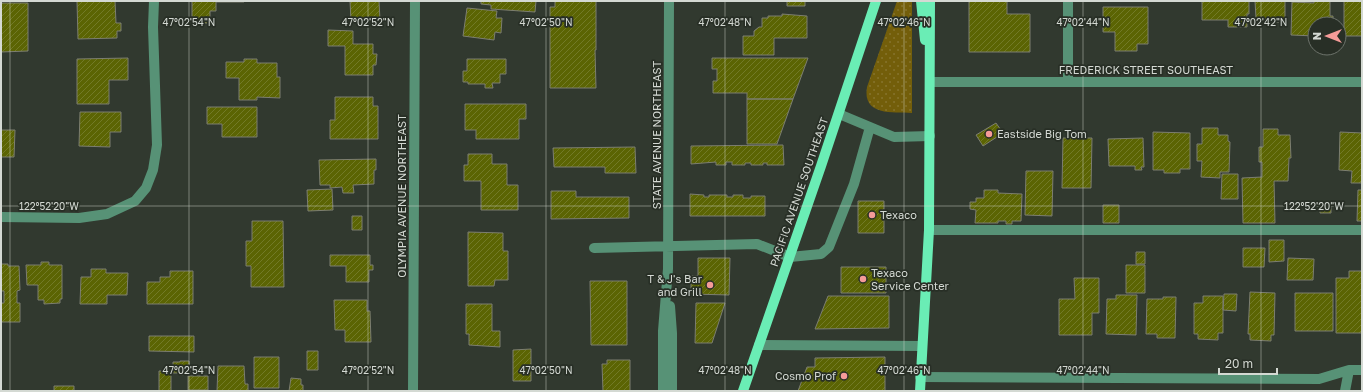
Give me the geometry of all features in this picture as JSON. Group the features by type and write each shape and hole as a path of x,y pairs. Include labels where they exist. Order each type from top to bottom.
{"main road":[{"name":"PACIFIC AVENUE SOUTHEAST","path":"743,391 790,257 876,1"},
{"path":"921,1 930,82"},
{"path":"920,391 929,230 930,1"},
{"path":"739,391 751,367"}],"street":[{"path":"1,217 79,218 108,214 136,201 146,188 153,170 157,145 154,1"},
{"name":"OLYMPIA AVENUE NORTHEAST","path":"413,391 415,1"},
{"name":"STATE AVENUE NORTHEAST","path":"663,391 663,331 669,247 669,1"},
{"path":"1068,1 1068,82"},
{"name":"FREDERICK STREET SOUTHEAST","path":"930,82 1362,82"},
{"path":"838,114 894,136 930,136"},
{"path":"594,248 757,244 790,257 822,254 829,247 854,184 870,127"},
{"path":"929,230 1362,230"},
{"name":"STATE AVENUE NORTHEAST","path":"668,268 672,333 672,391"},
{"path":"759,345 922,346"},
{"path":"920,377 1319,379 1349,370 1362,370"},
{"path":"1345,391 1349,370"}],"shaded area":[{"path":"897,1 912,1 912,113 888,112 874,108 869,103 867,96 867,87"}],"building":[{"path":"77,1 115,1 116,23 121,23 121,31 117,31 117,38 78,39"},
{"path":"192,1 244,2 216,2 216,11 210,11 210,23 192,23"},
{"path":"350,1 379,1 380,20 351,21"},
{"path":"481,1 536,1 535,12 491,9 491,5 481,4"},
{"path":"555,1 596,1 596,88 550,88 550,7 555,7"},
{"path":"787,1 805,1 805,6 787,6"},
{"path":"969,1 1007,1 1007,14 1030,14 1030,52 969,52"},
{"path":"1202,1 1249,1 1247,27 1228,27 1228,20 1202,20"},
{"path":"1255,1 1285,1 1285,22 1265,22 1265,18 1256,18"},
{"path":"1314,1 1330,1 1330,16 1307,16 1307,36 1291,35 1292,2 1314,3"},
{"path":"1344,1 1362,1 1362,36 1347,36 1347,16 1344,16"},
{"path":"1,3 28,3 28,51 1,52"},
{"path":"1103,7 1148,7 1148,44 1137,44 1137,51 1115,51 1115,32 1103,32"},
{"path":"467,8 497,11 496,18 502,18 501,33 495,32 494,40 463,36"},
{"path":"782,14 807,16 807,38 774,38 774,55 743,55 743,36 754,36 754,31 759,27 762,27 762,18 768,18 768,16 782,16"},
{"path":"328,30 353,31 353,44 373,44 373,54 377,54 376,65 373,65 373,75 345,75 345,46 328,46"},
{"path":"128,58 128,80 109,80 109,104 77,104 77,59"},
{"path":"712,58 808,58 793,99 747,99 747,93 713,93 713,81 717,81 717,69 712,69"},
{"path":"244,59 257,59 257,63 277,63 277,77 280,77 280,98 257,97 257,100 239,100 239,78 226,78 226,62 244,62"},
{"path":"467,59 506,59 506,74 500,74 500,83 492,83 493,88 485,88 485,84 468,84 468,82 463,82 463,71 467,71"},
{"path":"335,97 373,97 373,106 378,106 378,139 330,139 330,120 335,120"},
{"path":"747,99 793,99 777,144 747,144"},
{"path":"465,104 526,104 526,119 519,119 519,139 476,139 476,130 465,130"},
{"path":"207,107 257,107 257,137 222,137 222,124 207,124"},
{"path":"80,112 121,112 121,132 110,132 110,147 79,146"},
{"name":"Eastside Big Tom","path":"996,123 1003,133 983,146 976,135"},
{"path":"1202,128 1218,128 1218,135 1228,135 1228,141 1230,142 1229,172 1220,172 1220,178 1201,177 1202,161 1197,161 1197,144 1202,144"},
{"path":"1263,129 1278,129 1278,135 1290,135 1291,158 1289,158 1288,181 1274,181 1275,223 1243,223 1242,178 1262,177 1262,162 1259,162 1259,147 1263,147"},
{"path":"1,130 15,130 14,157 1,157"},
{"path":"1153,132 1190,133 1190,169 1180,169 1180,173 1164,173 1164,170 1153,170"},
{"path":"1340,132 1362,133 1362,183 1351,183 1352,171 1339,170"},
{"path":"1063,138 1092,138 1091,188 1062,188"},
{"path":"1143,138 1144,167 1141,167 1142,170 1135,170 1135,166 1109,166 1108,139"},
{"path":"783,145 784,165 767,165 767,163 763,163 763,165 751,165 751,163 745,163 745,165 732,165 732,162 726,162 726,165 716,165 716,162 691,164 691,146"},
{"path":"635,147 636,173 605,173 605,167 554,167 553,148"},
{"path":"468,154 492,154 492,164 507,164 507,185 518,185 518,210 481,210 481,181 464,181 464,165 468,165"},
{"path":"376,159 374,184 353,185 354,193 343,193 342,187 330,188 330,185 320,185 319,160"},
{"path":"1026,171 1053,171 1052,216 1025,215"},
{"path":"1222,174 1238,174 1238,199 1221,199"},
{"path":"332,189 333,210 308,211 307,190"},
{"path":"984,190 998,190 998,193 1022,194 1021,221 1012,221 1012,224 1006,224 1006,221 998,221 998,223 975,223 976,210 970,209 970,202 976,202 976,198 984,198"},
{"path":"1358,190 1362,190 1362,221 1357,221"},
{"path":"551,191 576,191 576,197 629,197 629,218 551,219"},
{"path":"690,194 704,195 704,197 709,197 709,195 727,195 727,197 733,197 733,195 743,195 743,198 751,198 751,196 765,196 765,216 690,216"},
{"path":"858,201 884,201 884,233 858,233"},
{"path":"1320,204 1331,204 1331,213 1320,213"},
{"path":"1103,205 1119,205 1119,223 1103,223"},
{"path":"352,216 362,216 362,230 352,230"},
{"path":"252,221 283,221 284,287 251,287 251,266 246,266 246,241 252,241"},
{"path":"468,232 503,233 503,251 508,251 508,280 495,280 494,286 468,286"},
{"path":"1269,240 1284,240 1284,261 1269,262"},
{"path":"1243,248 1265,248 1264,267 1243,267"},
{"path":"1136,252 1145,252 1145,264 1136,264"},
{"path":"330,255 370,255 370,265 373,265 373,270 369,270 369,282 346,282 346,266 330,266"},
{"name":"T & J's Bar and Grill","path":"698,258 730,258 729,295 691,294 691,276 698,276"},
{"path":"1288,258 1314,259 1313,280 1287,280"},
{"path":"41,262 49,262 49,265 62,265 62,299 60,299 60,303 44,304 44,300 38,300 38,285 27,285 26,265 41,265"},
{"path":"1,264 8,264 8,266 19,266 20,290 17,291 17,303 20,303 20,322 1,322 1,303 4,303 4,291 1,291"},
{"path":"1126,265 1145,265 1145,293 1126,293"},
{"path":"841,267 886,267 886,293 841,293"},
{"path":"91,269 106,269 106,273 128,273 127,295 107,295 107,304 80,304 81,277 91,277"},
{"path":"170,271 193,271 193,304 147,304 147,282 160,282 160,277 170,277"},
{"path":"1349,271 1362,271 1362,333 1336,333 1336,278 1349,278"},
{"path":"1074,278 1099,278 1099,313 1092,313 1092,335 1059,335 1059,299 1075,299"},
{"path":"590,281 627,281 627,345 591,345"},
{"path":"1250,292 1275,293 1274,335 1271,335 1271,341 1250,340 1250,334 1248,334"},
{"path":"1295,293 1333,293 1333,331 1295,331"},
{"path":"1224,294 1237,294 1236,311 1223,310"},
{"path":"1116,295 1137,295 1136,335 1106,334 1107,299 1116,299"},
{"path":"828,296 889,296 889,328 815,329"},
{"path":"1203,296 1223,296 1223,333 1218,333 1218,340 1198,339 1198,334 1194,334 1194,303 1203,303"},
{"path":"1163,297 1176,297 1175,338 1157,338 1157,334 1146,334 1147,299 1163,299"},
{"path":"334,300 367,300 367,311 370,311 371,342 345,342 345,330 335,330"},
{"path":"696,303 725,303 712,343 695,343"},
{"path":"466,304 492,304 492,331 500,331 500,347 469,345 469,334 466,334"},
{"path":"149,336 194,336 194,352 149,351"},
{"path":"531,349 531,381 513,381 513,350"},
{"path":"307,351 318,351 318,370 307,370"},
{"path":"254,357 279,357 279,388 254,388"},
{"name":"Cosmo Prof","path":"885,357 885,391 798,391 807,367 815,367 815,358"},
{"path":"607,360 630,360 630,391 603,391 602,364 607,364"},
{"path":"189,361 190,374 180,375 180,373 173,373 173,362"},
{"path":"218,366 244,366 245,384 248,384 248,391 217,391"},
{"path":"159,371 171,371 171,391 159,391"},
{"path":"188,376 208,376 208,390 188,390"},
{"path":"291,378 301,379 303,391 289,391"},
{"path":"54,386 74,386 74,391 54,391"}],"place":[{"name":"Eastside Big Tom","path":"989,134"},
{"name":"Texaco","path":"872,215"},
{"name":"Texaco Service Center","path":"863,279"},
{"name":"T & J's Bar and Grill","path":"710,285"},
{"name":"Cosmo Prof","path":"844,376"}]}
